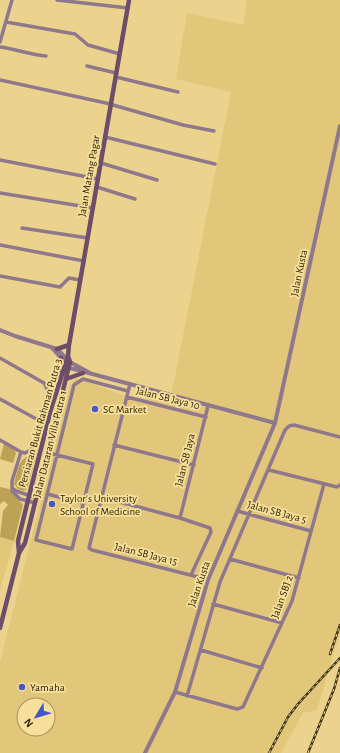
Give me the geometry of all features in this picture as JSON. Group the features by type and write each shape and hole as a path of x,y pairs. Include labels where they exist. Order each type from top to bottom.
{"main road":[{"name":"Jalan Matang Pagar","path":"66,359 129,0"},
{"path":"55,349 69,345"},
{"path":"66,359 58,369 63,379 83,373"},
{"name":"Persiaran Bukit Rahman Putra 3","path":"19,553 18,541 51,409 68,368 66,359"},
{"name":"Persiaran Bukit Rahman Putra 3","path":"0,628 19,553 25,543 49,453 60,406 63,379"},
{"path":"51,409 54,412 60,406"}],"street":[{"path":"0,42 12,0"},
{"path":"57,0 128,8"},
{"path":"6,22 75,34 88,45 120,54"},
{"path":"0,47 20,50 29,55 46,56"},
{"path":"88,66 178,92"},
{"path":"0,80 111,105 183,125 214,131"},
{"name":"Jalan Kusta","path":"144,753 175,692 208,580 275,423 340,126"},
{"path":"105,138 215,164"},
{"path":"0,160 98,179"},
{"path":"101,163 158,180"},
{"path":"97,187 135,199"},
{"path":"0,193 93,208"},
{"path":"22,228 88,238"},
{"path":"0,245 84,261"},
{"path":"0,276 60,287 69,278 80,280"},
{"path":"0,330 55,349 66,359 91,374"},
{"path":"0,358 44,383 47,386 48,391 34,444 31,450 25,453 21,452 0,440"},
{"path":"68,368 275,423"},
{"name":"Jalan Dataran Villa Putra 1","path":"83,504 72,550 36,540 74,385 83,379 128,391"},
{"path":"115,388 117,381"},
{"path":"130,384 101,497 180,518 209,528 211,530 191,575"},
{"name":"Jalan SB Jaya 10","path":"127,397 206,417"},
{"path":"0,399 40,421"},
{"name":"Jalan SB Jaya","path":"180,518 208,406"},
{"path":"175,692 187,696 213,604 230,559 285,430 289,426 294,425 340,437"},
{"path":"114,445 194,465"},
{"path":"21,452 12,487 14,495 28,501 36,500"},
{"path":"47,494 83,504 93,464 49,453"},
{"path":"269,470 337,487 340,485"},
{"name":"Jalan SBJ 2","path":"187,696 240,709 243,707 282,623 299,578 324,484"},
{"path":"12,487 16,491 36,500"},
{"name":"Jalan SB Jaya 15","path":"101,497 89,548 198,577"},
{"name":"Jalan SB Jaya 5","path":"237,511 311,531"},
{"path":"230,559 299,578"},
{"path":"213,604 282,623"},
{"path":"201,650 262,668"}],"shaded area":[{"path":"247,0 340,0 340,632 317,710 303,713 281,753 0,753 0,663 70,384 76,378 123,395 170,402 231,92 176,79 187,13 243,25"},
{"path":"4,444 14,449 16,453 13,463 0,459"},
{"path":"37,453 27,489 24,491 18,489 14,484 20,463 26,457"},
{"path":"0,487 9,489 23,505 14,541 0,537 3,511 8,505 4,501 0,504"},
{"path":"0,537 14,541 0,591"}],"railway":[{"path":"330,654 340,625"},
{"path":"269,753 288,717 340,658"},
{"path":"308,753 334,689 340,668"}],"place":[{"name":"SC Market","path":"95,409"},
{"name":"Taylor's University School of Medicine","path":"52,504"},
{"name":"Yamaha","path":"22,687"}]}
